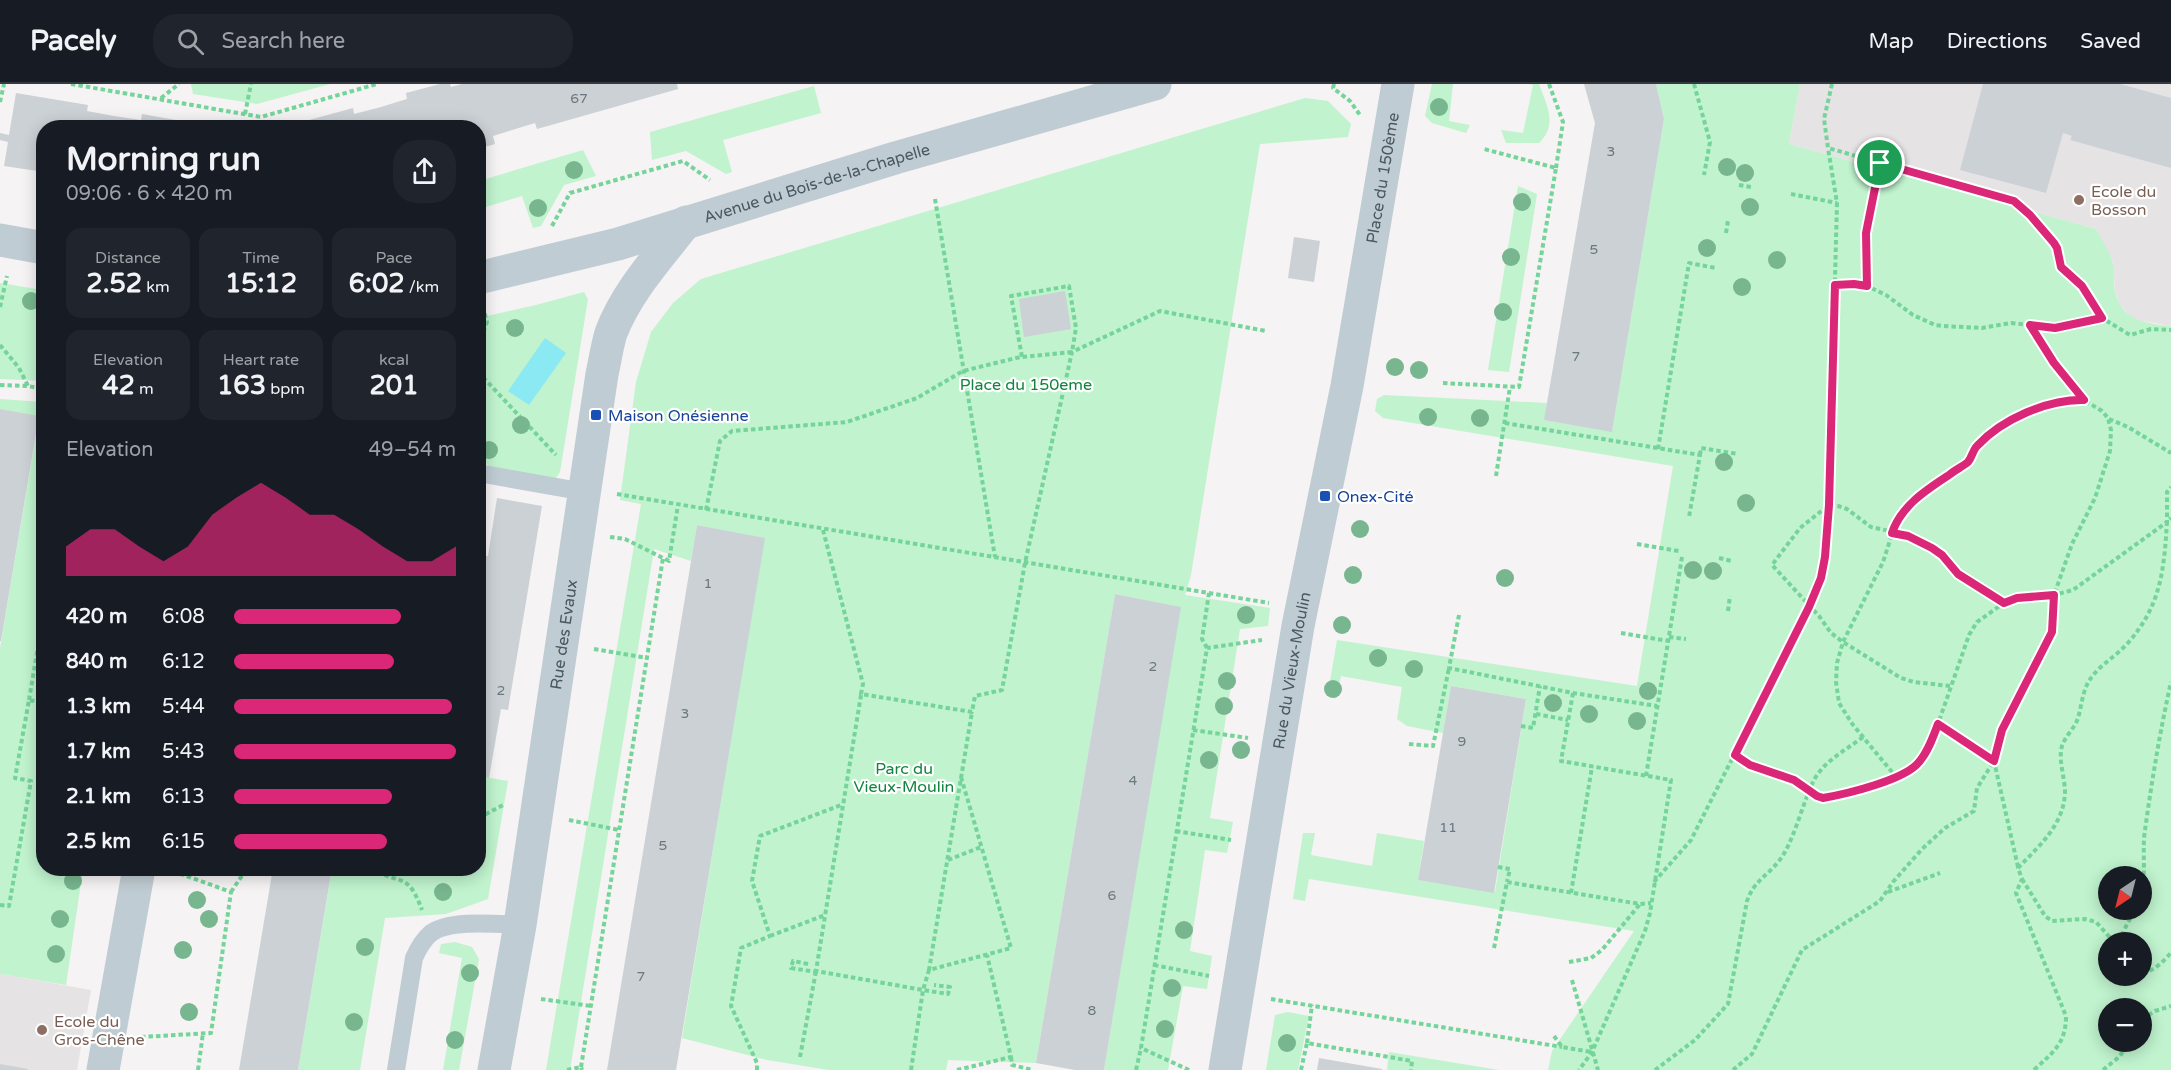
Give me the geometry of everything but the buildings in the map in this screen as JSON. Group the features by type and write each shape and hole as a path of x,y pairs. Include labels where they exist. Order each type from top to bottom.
{"street":[{"name":"Avenue du Bois-de-la-Chapelle","path":"486,276 618,244 895,158 1155,84"},
{"name":"Place du 150ème","path":"1366,272 1398,84"},
{"name":"Rue des Evaux","path":"494,1070 598,493 602,374 611,334 622,309 641,280 686,222"},
{"path":"0,240 36,247"},
{"name":"Rue du Vieux-Moulin","path":"1225,1070 1225,985 1347,386 1366,272"},
{"path":"103,1070 138,876"}],"lane":[{"path":"486,474 598,493"},
{"path":"396,1070 414,958 421,943 432,932 449,926 520,925"}],"path":[{"path":"0,101 4,84"},
{"path":"71,84 261,117 377,84"},
{"path":"160,99 178,84"},
{"path":"245,114 251,84"},
{"path":"1443,383 1519,387 1563,122 1549,84"},
{"path":"1694,84 1710,142 1704,175"},
{"path":"1654,882 1691,840 1809,607 1821,578 1829,505 1837,202 1824,119 1832,84"},
{"path":"1828,148 2014,201 2030,215 2054,243 2061,267 2082,286 2102,318 2130,335 2151,329 2171,330"},
{"path":"1484,149 1556,168"},
{"path":"551,227 570,194 683,161 713,182"},
{"path":"1867,286 1866,233 1880,163"},
{"path":"1739,185 1751,187"},
{"path":"1791,194 1837,202"},
{"path":"935,199 995,557"},
{"path":"1726,232 1728,220"},
{"path":"1659,449 1689,263 1716,268"},
{"path":"0,307 7,276"},
{"path":"1835,285 1867,286 1886,295 1913,315 1935,325 1982,328 2011,323 2055,328 2102,318"},
{"path":"911,1070 975,696 1002,690 1025,563 1072,352 1076,328 1069,286 1011,296 1022,357"},
{"path":"706,510 720,441 732,431 847,422 917,398 963,371 1022,357 1072,352 1160,311 1266,331"},
{"path":"2030,325 2054,363 2084,400 2102,411 2108,418 2128,427 2171,453"},
{"path":"0,345 19,368 28,386"},
{"path":"486,380 558,457"},
{"path":"0,385 36,388"},
{"path":"1496,476 1510,387"},
{"path":"1897,777 1863,737 1839,703 1836,682 1837,663 1843,642 1883,562 1896,522 1925,490 1969,461 1975,447 2006,422 2069,399 2084,400"},
{"path":"1733,1070 1752,1054 1802,950 1880,901 1922,849 1945,828 1974,811 1977,788 1994,761 2002,730 2052,632 2054,595 2073,544 2095,498 2110,450 2111,430 2108,418"},
{"path":"1505,423 1700,455"},
{"path":"1689,517 1701,447 1738,454"},
{"path":"2018,868 2051,832 2062,812 2065,793 2062,747 2078,720 2086,687 2092,675 2127,644 2146,618 2155,600 2164,566 2169,520 2167,492 2171,487"},
{"path":"598,493 1275,604"},
{"path":"1829,505 1847,509 1864,524 1908,536 1932,548 1942,555 1958,574 2004,603"},
{"path":"1829,505 1800,528 1772,565 1832,633 1843,642 1901,678 1914,682 1950,686"},
{"path":"603,536 625,539 669,561 678,506"},
{"path":"1735,755 1750,765 1794,780 1823,798 1909,772 1920,762 1938,724 1969,635 1977,622 2004,603 2017,598 2054,595 2073,590 2169,520"},
{"path":"800,1058 863,684 823,530"},
{"path":"1637,544 1679,551"},
{"path":"1646,776 1682,557"},
{"path":"567,1070 581,1068 663,558"},
{"path":"1719,558 1732,561"},
{"path":"1136,1070 1207,648 1202,639 1209,593"},
{"path":"1728,611 1730,596"},
{"path":"1409,744 1433,747 1458,615"},
{"path":"1621,633 1686,639"},
{"path":"1207,648 1269,639"},
{"path":"585,648 647,658"},
{"path":"0,905 9,906 31,781 15,778 36,658"},
{"path":"1449,668 1573,693 1658,706"},
{"path":"2144,866 2144,833 2171,682"},
{"path":"1521,726 1533,728 1540,686"},
{"path":"1573,693 1561,761 1671,780 1645,931 1592,1052 1579,1070"},
{"path":"861,694 972,712"},
{"path":"29,700 36,701"},
{"path":"1536,714 1568,720"},
{"path":"1938,724 1994,761 2018,868 2022,879 2045,916 2052,921 2096,922 2106,932"},
{"path":"1193,730 1252,739"},
{"path":"1655,1070 1695,1040 1728,1004 1747,901 1752,888 1779,861 1815,779 1824,767 1863,737"},
{"path":"1571,893 1592,767"},
{"path":"929,970 1011,948 960,777"},
{"path":"486,814 509,802"},
{"path":"770,936 752,881 760,836 841,804"},
{"path":"567,819 619,830"},
{"path":"1176,831 1235,841"},
{"path":"947,860 981,848"},
{"path":"1494,948 1510,869 1498,867"},
{"path":"1886,893 1940,873"},
{"path":"188,876 231,892"},
{"path":"130,1038 211,1033 231,892 242,876"},
{"path":"2022,879 2016,893 2066,1016 2066,1029 2062,1041 2034,1070"},
{"path":"1508,882 1640,904 1651,903"},
{"path":"1569,962 1592,958 1602,950 1640,904"},
{"path":"757,1070 757,1063 731,1006 741,948 825,915"},
{"path":"2152,970 2171,953"},
{"path":"987,955 1012,1065 1033,1070"},
{"path":"808,964 793,961 791,968 948,994 950,987 934,985"},
{"path":"1154,965 1225,985 1312,1005 1592,1052"},
{"path":"1572,980 1598,1070"},
{"path":"538,998 591,1006"},
{"path":"1301,1070 1312,1005"},
{"path":"2152,1013 2171,1006"},
{"path":"198,1070 203,1033"},
{"path":"1554,1036 1562,1047"},
{"path":"1307,1043 1412,1061 1411,1070"},
{"path":"1141,1048 1189,1070"},
{"path":"2103,1070 2123,1052"},
{"path":"957,1070 1011,1057"}],"shaded area":[{"name":"Ecole du Bosson","path":"1800,84 2171,84 2171,326 2136,320 2119,304 2115,292 2113,262 2096,229 1789,144"},
{"name":"Ecole du Gros-Chêne","path":"0,974 91,990 77,1070 0,1070"}],"green space":[{"path":"191,84 330,84 257,104 193,94"},
{"path":"1432,84 1453,84 1449,121 1470,125 1466,133 1432,123 1425,116"},
{"path":"1529,84 1539,84 1549,115 1548,129 1539,143 1506,143 1501,130 1523,133 1533,85"},
{"path":"1656,84 1800,84 1789,144 2096,229 2112,259 2115,292 2123,309 2129,315 2144,322 2171,326 2171,1070 1548,1070 1552,1051 1634,931 1309,879 1305,901 1293,899 1303,833 1315,833 1311,855 1372,866 1377,833 1424,841 1418,880 1495,892 1526,699 1451,686 1443,733 1407,726 1397,719 1402,687 1341,676 1336,699 1328,693 1337,640 1637,686 1673,466 1383,418 1375,411 1377,399 1384,395 1547,403 1545,420 1612,431 1664,119"},
{"path":"814,86 821,113 723,140 732,172 726,174 686,151 652,160 650,132"},
{"path":"1305,98 1328,101 1351,124 1348,137 1260,144 1191,575 1185,595 1270,608 1268,626 1240,629 1210,818 1233,822 1227,853 1205,850 1190,951 1212,956 1207,989 1183,986 1168,1070 1104,1070 1180,607 1115,594 1036,1063 948,1060 946,1070 829,1070 767,1060 682,1038 764,538 697,525 691,561 654,549 570,1070 546,1070 641,504 620,500 636,382 651,332 673,303 701,279"},
{"path":"583,150 596,176 564,185 541,226 533,228 522,196 486,207 486,179"},
{"path":"1518,186 1537,194 1509,372 1488,370"},
{"path":"0,283 36,289 36,381 0,379"},
{"path":"584,292 588,299 560,472 552,484 492,471 486,463 486,316"},
{"path":"0,399 36,402 36,416 0,409"},
{"path":"36,435 36,876 82,876 66,985 0,974 0,648"},
{"path":"486,777 508,781 488,899 446,914 385,918 360,1070 298,1070 331,876 486,876"},
{"path":"455,942 472,947 479,959 459,1070 443,1070 462,958 439,953 441,944"},
{"path":"1288,1012 1309,1016 1298,1070 1266,1070 1275,1015"},
{"path":"1389,1052 1499,1070 1387,1070"}],"water":[{"path":"545,338 566,353 529,405 508,391"}],"place":[{"name":"Ecole du Bosson","path":"2079,200"},
{"name":"Maison Onésienne","path":"596,415"},
{"name":"Onex-Cité","path":"1325,496"},
{"name":"Ecole du Gros-Chêne","path":"42,1030"}],"route":[{"path":"1880,163 2014,201 2030,215 2054,243 2061,267 2082,286 2102,318 2055,328 2030,325 2054,363 2084,400 2069,399 2006,422 1975,447 1969,461 1925,490 1904,511 1892,533 1921,541 1942,555 1958,574 1970,583 2004,603 2017,598 2054,595 2052,632 2002,730 1994,761 1938,724 1926,753 1909,772 1823,798 1794,780 1750,765 1735,755 1809,607 1821,578 1829,505 1835,285 1867,286 1866,233 1880,163"}],"park label":[{"name":"Place du 150eme","path":"1026,384"},
{"name":"Parc du Vieux-Moulin","path":"904,777"}]}
